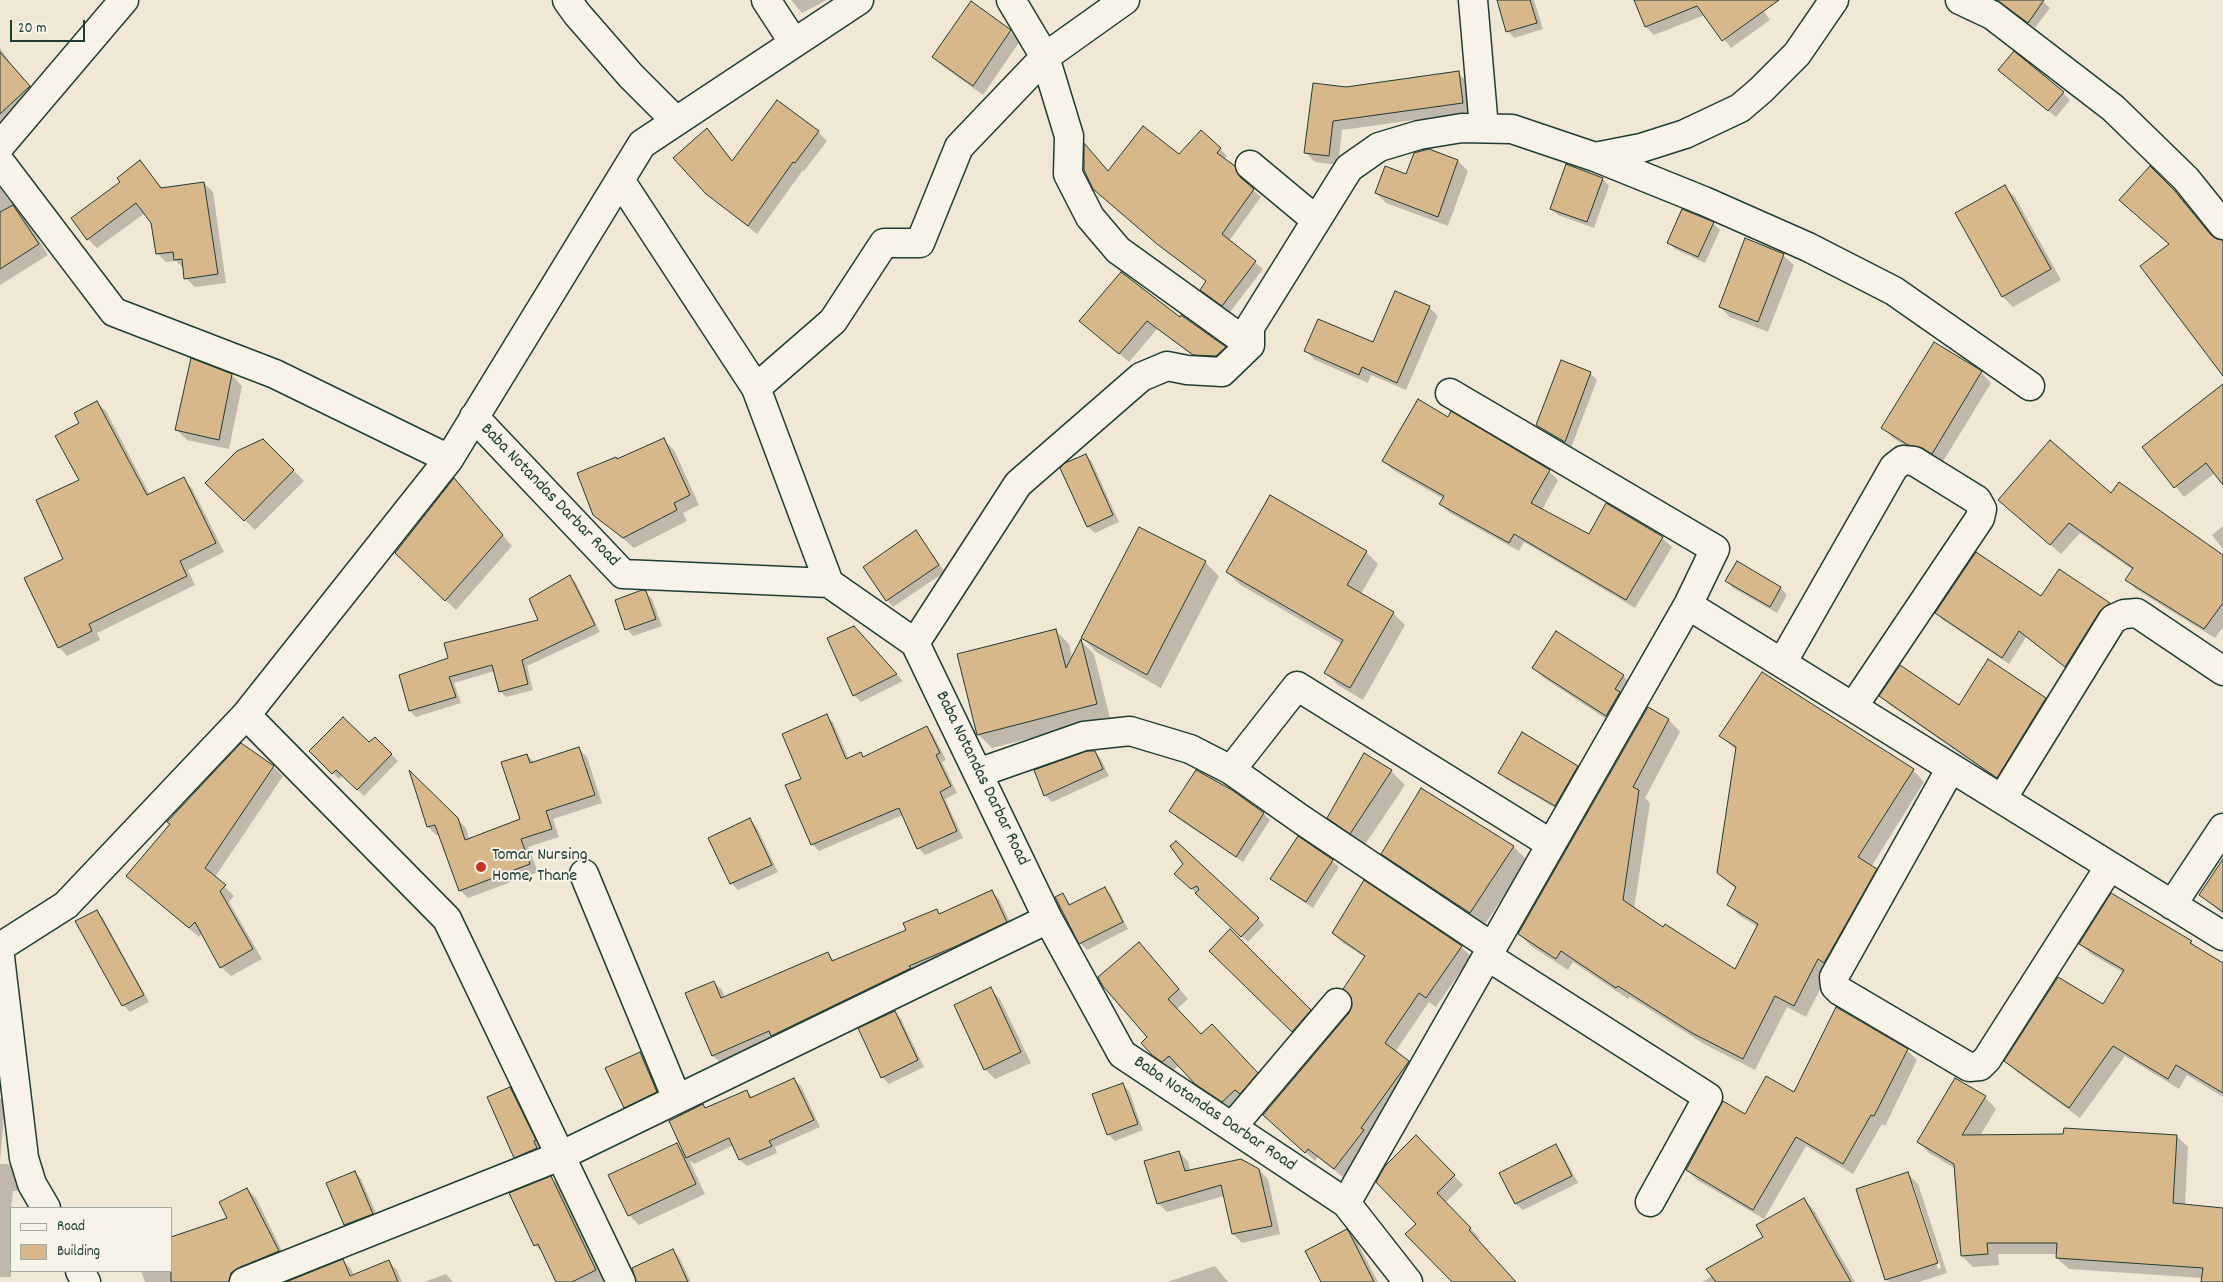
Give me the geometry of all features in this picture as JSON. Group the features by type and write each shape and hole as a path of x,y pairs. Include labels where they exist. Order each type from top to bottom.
{"street":[{"path":"0,146 124,0"},
{"path":"566,0 631,76 676,121"},
{"path":"766,0 794,43"},
{"path":"0,946 66,905 246,715 449,459 642,144 859,0"},
{"path":"1011,0 1045,57 1069,136 1068,174 1090,217 1118,250 1250,345"},
{"path":"756,388 833,321 884,243 920,243 959,147 1045,57 1125,0"},
{"path":"1473,0 1484,128"},
{"path":"1595,157 1641,148 1685,134 1740,108 1761,90 1796,54 1834,0"},
{"path":"1960,0 1992,15 2113,108 2186,179 2223,225"},
{"path":"915,643 1018,484 1141,377 1167,366 1187,370 1222,372 1250,345 1250,327 1348,168 1379,147 1419,135 1462,128 1512,129 1595,157 1739,216 1808,247 1894,291 2030,386"},
{"path":"0,162 114,312 275,374 449,459"},
{"path":"1250,165 1316,220"},
{"path":"620,180 756,388 829,583"},
{"path":"1346,1203 1688,604 1715,549 1450,393"},
{"name":"Baba Notandas Darbar Road","path":"474,417 623,574 829,583 915,643 1048,919 1122,1054 1346,1203 1408,1282"},
{"path":"1782,663 1894,467 1903,460 1914,461 1977,500 1982,509 1980,518 1853,707"},
{"path":"1688,604 2223,936"},
{"path":"2002,799 2113,619 2124,614 2137,613 2223,671"},
{"path":"1231,770 1297,686 1551,844"},
{"path":"246,715 447,919 620,1282"},
{"path":"978,773 1084,736 1130,731 1190,749 1231,770 1490,951 1708,1097 1650,1202"},
{"path":"1951,768 1834,977 1835,986 1840,991 1970,1067 1980,1066 1987,1059 2110,866"},
{"path":"2172,905 2223,828"},
{"path":"584,874 677,1099"},
{"path":"244,1282 560,1156 1048,919"},
{"path":"0,957 24,1158 32,1184 45,1207"},
{"path":"1232,1127 1337,1003"}],"building":[{"path":"1497,0 1530,0 1537,23 1506,32"},
{"path":"1634,0 1779,0 1722,41 1697,6 1645,27"},
{"path":"1997,0 2044,0 2028,23"},
{"path":"971,1 1011,30 973,86 932,57"},
{"path":"2014,51 2064,92 2048,111 1998,70"},
{"path":"0,52 30,86 0,114"},
{"path":"1459,71 1463,103 1333,121 1329,156 1304,153 1313,83 1346,87"},
{"path":"777,100 819,131 795,163 793,162 748,226 706,194 673,158 707,128 732,161"},
{"path":"1143,126 1179,154 1201,130 1221,148 1217,153 1235,166 1240,177 1254,189 1222,234 1256,261 1222,306 1200,290 1206,281 1157,244 1093,189 1084,170 1084,143 1108,171"},
{"path":"1429,149 1458,160 1438,217 1375,193 1385,166 1406,174 1414,153"},
{"path":"140,160 161,188 204,182 218,274 184,279 182,259 174,260 173,252 156,254 151,223 136,203 87,240 71,218 120,182 117,178"},
{"path":"1566,164 1603,178 1587,222 1550,209"},
{"path":"2150,166 2174,190 2211,235 2223,240 2223,376 2140,266 2169,244 2119,200"},
{"path":"2005,185 2051,269 2002,297 1955,213"},
{"path":"13,205 39,244 0,269 0,212"},
{"path":"1682,209 1714,222 1698,257 1667,243"},
{"path":"1745,238 1784,254 1758,322 1719,307"},
{"path":"1121,272 1180,317 1181,315 1226,347 1216,356 1193,355 1147,321 1119,354 1079,321"},
{"path":"1395,291 1430,306 1397,383 1362,367 1359,375 1304,351 1318,319 1373,342"},
{"path":"1934,342 1982,371 1932,454 1922,448 1908,445 1881,428"},
{"path":"191,358 232,374 219,440 175,430"},
{"path":"1561,360 1591,372 1565,442 1536,425"},
{"path":"2223,384 2223,485 2206,463 2174,488 2142,447"},
{"path":"1418,399 1448,417 1451,411 1550,470 1531,503 1589,534 1606,503 1663,537 1626,600 1514,534 1509,543 1439,504 1444,496 1382,461"},
{"path":"97,401 147,495 184,477 216,543 180,561 187,576 89,624 92,631 58,648 24,578 63,559 36,500 79,480 55,436 79,423 74,413"},
{"path":"664,438 690,495 674,503 677,510 623,538 593,515 577,473 616,457 617,459"},
{"path":"263,439 294,470 244,521 205,483 237,451"},
{"path":"2050,440 2111,493 2119,482 2223,555 2223,603 2204,629 2125,580 2133,568 2069,523 2050,545 1998,500"},
{"path":"1086,454 1113,515 1087,527 1060,468 1065,463"},
{"path":"454,478 503,535 445,601 395,553"},
{"path":"1270,495 1367,551 1347,585 1394,612 1350,688 1324,673 1343,640 1226,572"},
{"path":"1139,527 1206,561 1147,675 1081,638"},
{"path":"916,530 939,565 886,601 863,567"},
{"path":"1976,552 2041,596 2059,569 2110,603 2100,611 2065,667 2019,631 2002,658 1935,613"},
{"path":"1737,561 1781,587 1770,607 1725,581"},
{"path":"570,575 595,625 522,660 528,684 499,692 492,665 449,677 456,697 409,711 399,675 448,658 444,643 538,620 529,599"},
{"path":"642,590 646,591 656,619 625,630 615,600"},
{"path":"854,626 897,674 853,696 827,638"},
{"path":"1056,629 1066,668 1081,639 1097,704 977,735 957,654"},
{"path":"1556,631 1624,675 1615,689 1620,692 1606,716 1532,668"},
{"path":"1988,659 2046,698 1997,778 1879,696 1900,665 1959,705"},
{"path":"1762,672 1914,769 1858,857 1877,869 1824,963 1818,959 1794,1006 1775,996 1743,1059 1692,1033 1618,986 1616,988 1561,951 1556,959 1518,934 1648,707 1669,719 1633,787 1639,790 1623,900 1663,927 1665,924 1735,969 1758,924 1727,905 1736,887 1717,873 1736,747 1719,736"},
{"path":"827,714 846,759 861,752 863,757 927,726 940,753 936,755 951,786 940,792 957,831 917,849 899,808 811,845 785,785 801,779 782,734"},
{"path":"343,717 369,742 375,737 392,754 357,790 336,770 332,774 309,751"},
{"path":"1522,732 1578,766 1555,806 1498,773"},
{"path":"241,743 274,766 205,868 226,885 220,891 253,949 220,968 195,922 189,928 126,876 170,824 167,822"},
{"path":"579,747 595,795 546,811 552,829 521,839 530,864 459,891 435,825 427,827 409,770 458,818 465,840 520,819 501,762 527,754 530,763"},
{"path":"1087,751 1095,751 1103,769 1044,796 1034,770"},
{"path":"1364,753 1392,770 1350,834 1327,818"},
{"path":"1196,770 1232,790 1264,813 1236,857 1169,811"},
{"path":"1421,788 1514,846 1470,913 1381,854"},
{"path":"750,818 772,865 730,884 708,838"},
{"path":"1298,836 1333,860 1306,902 1270,879"},
{"path":"1176,841 1259,918 1241,937 1195,893 1199,890 1197,886 1191,889 1174,874 1183,864 1170,846"},
{"path":"2223,859 2223,912 2199,895"},
{"path":"1364,880 1462,946 1426,998 1419,993 1385,1043 1409,1061 1361,1128 1364,1130 1334,1169 1308,1149 1305,1153 1263,1115 1349,1013 1352,1006 1351,997 1343,989 1365,956 1332,933"},
{"path":"1105,887 1123,922 1079,944 1055,897 1063,893 1069,905"},
{"path":"992,890 1007,922 909,966 911,968 771,1036 769,1031 712,1056 685,993 714,981 721,998 828,952 832,961 906,930 903,923 937,909 939,914"},
{"path":"2111,893 2192,941 2190,943 2223,963 2223,1093 2176,1065 2168,1079 2113,1046 2069,1108 2004,1061 2058,977 2103,1004 2124,970 2079,944"},
{"path":"97,910 144,995 122,1006 75,921"},
{"path":"1230,929 1311,1010 1292,1032 1209,951"},
{"path":"1139,942 1179,989 1168,999 1201,1034 1212,1024 1258,1073 1240,1094 1235,1090 1222,1102 1195,1084 1169,1056 1162,1062 1152,1055 1141,1043 1147,1037 1102,985 1098,977"},
{"path":"991,987 1021,1052 984,1070 954,1005"},
{"path":"1836,1007 1908,1049 1874,1116 1871,1115 1843,1164 1796,1137 1753,1210 1686,1170 1723,1101 1745,1114 1766,1076 1794,1092"},
{"path":"895,1011 918,1060 881,1078 858,1028"},
{"path":"640,1052 657,1092 624,1108 605,1068"},
{"path":"794,1078 814,1120 769,1141 772,1146 739,1160 729,1138 686,1158 669,1121 703,1104 705,1108 747,1090 750,1098"},
{"path":"1955,1078 1986,1096 1962,1135 2063,1134 2064,1128 2177,1135 2173,1203 2223,1208 2223,1282 2201,1282 2203,1268 2056,1258 2057,1243 1987,1243 1988,1254 1961,1256 1954,1164 1917,1142"},
{"path":"1123,1083 1138,1124 1107,1135 1092,1094"},
{"path":"510,1087 536,1140 534,1141 537,1148 514,1158 487,1097"},
{"path":"1416,1135 1455,1175 1437,1193 1471,1228 1469,1230 1516,1282 1452,1282 1405,1234 1416,1224 1376,1182 1385,1166"},
{"path":"677,1143 696,1184 628,1216 608,1175"},
{"path":"1556,1144 1572,1176 1515,1204 1499,1173"},
{"path":"1179,1151 1185,1171 1241,1159 1259,1169 1272,1226 1232,1234 1221,1185 1157,1204 1144,1161"},
{"path":"355,1171 373,1214 344,1225 326,1183"},
{"path":"1908,1172 1938,1263 1885,1280 1856,1189"},
{"path":"551,1176 596,1270 572,1282 556,1282 538,1244 534,1246 509,1193"},
{"path":"247,1188 279,1251 238,1268 231,1273 229,1282 171,1282 172,1237 227,1218 219,1202"},
{"path":"1804,1198 1851,1282 1716,1282 1706,1269 1763,1237 1756,1225"},
{"path":"1347,1229 1374,1282 1321,1282 1305,1251"},
{"path":"673,1249 688,1282 636,1282 632,1268"},
{"path":"343,1259 350,1276 389,1260 398,1282 286,1282"}],"place":[{"name":"Tomar Nursing Home, Thane","path":"481,867"}]}
